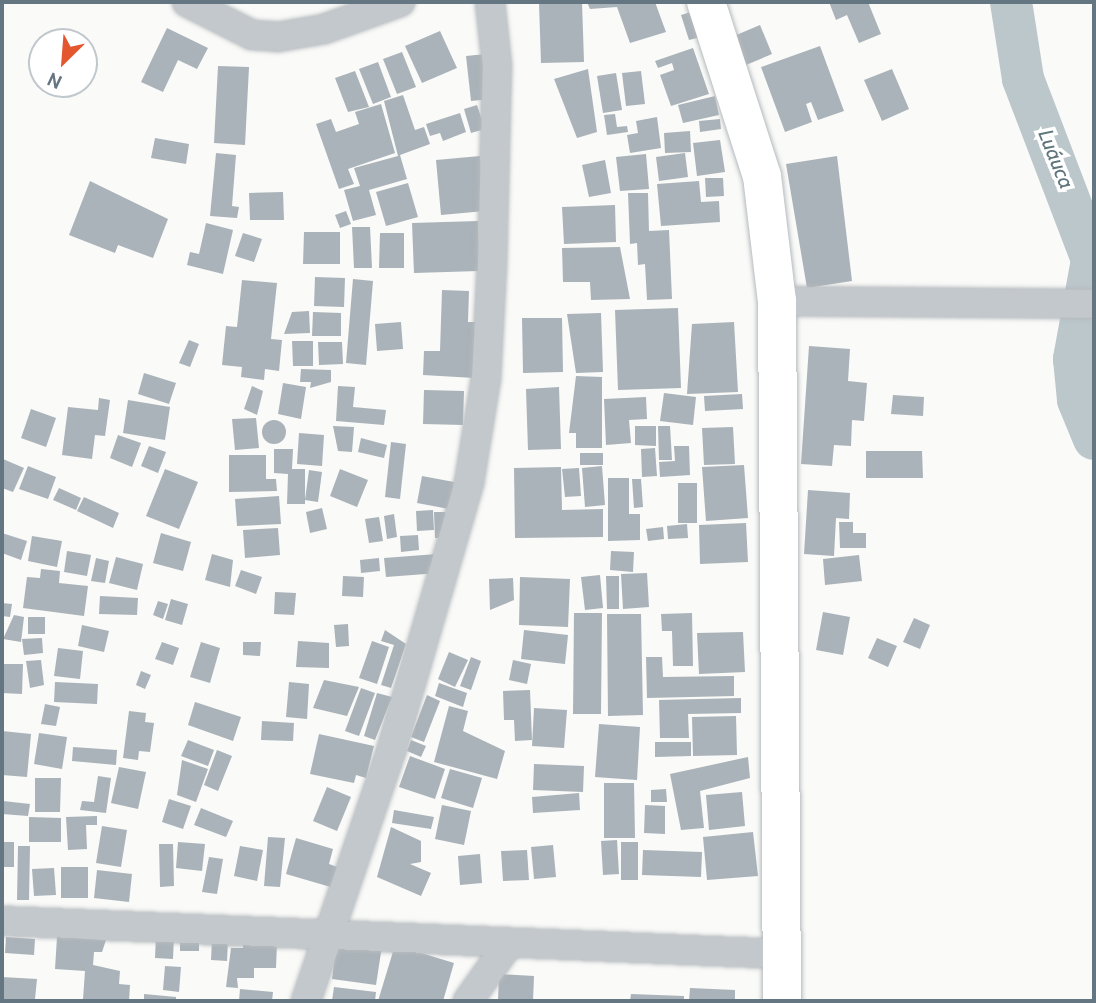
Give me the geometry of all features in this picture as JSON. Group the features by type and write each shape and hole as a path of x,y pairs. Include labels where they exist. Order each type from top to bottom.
{"main road":[{"path":"706,2 762,176 777,301 782,1001"}],"street":[{"path":"187,2 252,36 278,37 324,29 400,2"},
{"path":"306,1001 332,934 469,483 486,378 492,265 497,66 490,2"},
{"path":"777,301 1094,304"},
{"path":"2,921 782,954"},
{"path":"468,1001 509,943"}],"building":[{"path":"582,2 584,62 541,63 539,3"},
{"path":"587,2 655,2 666,32 630,43 617,7 590,9"},
{"path":"829,2 868,2 881,34 859,43 847,15 836,20"},
{"path":"704,8 712,34 689,40 681,15"},
{"path":"760,25 772,54 746,65 734,36"},
{"path":"167,28 208,48 197,69 178,60 163,92 141,82"},
{"path":"440,31 457,68 422,83 405,46"},
{"path":"820,46 844,111 818,120 811,102 806,104 812,122 785,132 761,67"},
{"path":"693,48 709,94 671,106 660,75 674,70 672,63 658,68 655,61"},
{"path":"402,52 416,87 397,94 383,59"},
{"path":"486,54 491,99 471,101 466,56"},
{"path":"378,62 391,97 373,104 359,69"},
{"path":"218,66 249,67 245,145 214,143"},
{"path":"588,69 597,132 577,138 554,79"},
{"path":"892,69 909,109 882,121 864,80"},
{"path":"355,71 369,107 348,112 335,78"},
{"path":"641,71 645,104 626,106 622,73"},
{"path":"616,73 622,110 603,113 597,76"},
{"path":"403,95 415,130 424,127 430,144 400,155 407,179 369,190 376,215 353,221 344,190 360,186 354,168 398,156 384,101"},
{"path":"715,96 719,115 683,123 678,105"},
{"path":"381,104 395,153 348,169 354,184 339,189 316,124 331,119 336,132 359,124 355,112"},
{"path":"477,105 485,129 471,133 464,109"},
{"path":"460,113 466,132 443,141 440,133 430,136 426,124"},
{"path":"615,114 617,127 627,126 628,132 607,135 604,115"},
{"path":"657,117 661,148 630,153 627,135 638,133 636,121"},
{"path":"720,119 721,129 700,132 699,121"},
{"path":"690,131 691,152 665,153 664,133"},
{"path":"155,138 189,144 186,164 151,158"},
{"path":"720,140 725,172 697,176 693,143"},
{"path":"216,153 236,155 232,206 239,207 237,218 210,216"},
{"path":"685,153 688,177 659,181 656,157"},
{"path":"646,154 649,189 620,191 616,157"},
{"path":"480,156 485,211 441,215 436,160"},
{"path":"837,156 852,281 807,288 786,164"},
{"path":"605,160 611,193 589,197 582,165"},
{"path":"705,178 723,178 724,196 706,197"},
{"path":"90,181 168,219 153,258 118,245 115,253 69,235"},
{"path":"699,181 701,202 719,201 720,222 661,226 657,184"},
{"path":"408,183 418,217 386,226 376,192"},
{"path":"283,192 284,220 250,220 249,193"},
{"path":"628,193 648,193 649,231 669,230 672,299 647,300 645,264 638,265 637,243 630,244"},
{"path":"615,205 616,242 564,244 562,207"},
{"path":"346,211 351,224 340,228 335,215"},
{"path":"478,221 479,271 414,273 412,223"},
{"path":"206,223 233,230 223,274 187,265 190,252 199,254"},
{"path":"352,227 370,227 372,268 354,268"},
{"path":"304,232 340,232 340,264 303,264"},
{"path":"243,233 262,239 254,262 235,256"},
{"path":"380,233 404,233 404,268 379,268"},
{"path":"620,247 630,299 591,300 590,282 563,282 562,248"},
{"path":"315,277 345,278 344,307 314,306"},
{"path":"353,279 373,281 366,365 346,363"},
{"path":"242,280 277,283 271,339 282,340 279,371 265,369 264,380 241,377 242,367 222,365 226,326 237,327"},
{"path":"442,290 469,291 468,322 476,322 474,378 423,375 424,351 440,351"},
{"path":"678,308 681,388 618,390 615,310"},
{"path":"309,311 310,333 284,334 292,312"},
{"path":"313,312 341,313 341,336 312,336"},
{"path":"601,313 603,372 576,373 567,314"},
{"path":"522,318 562,318 563,372 523,373"},
{"path":"401,322 403,349 377,351 375,324"},
{"path":"734,322 738,392 687,394 692,324"},
{"path":"189,340 199,344 190,367 179,363"},
{"path":"292,341 313,341 313,366 293,366"},
{"path":"318,342 342,342 343,364 319,365"},
{"path":"809,346 850,349 848,381 867,383 864,421 852,420 851,446 834,445 832,466 801,464"},
{"path":"301,369 331,370 331,382 310,388 311,382 300,382"},
{"path":"144,373 176,383 169,404 138,394"},
{"path":"576,376 602,377 602,448 576,448 576,433 569,433"},
{"path":"283,383 306,387 301,419 278,414"},
{"path":"252,386 263,391 257,415 244,409"},
{"path":"338,386 355,387 353,407 386,410 384,425 336,421"},
{"path":"559,387 561,449 528,450 526,389"},
{"path":"424,390 464,391 463,425 423,424"},
{"path":"664,393 696,397 693,425 660,421"},
{"path":"742,394 743,409 705,411 704,396"},
{"path":"893,395 924,397 923,416 891,414"},
{"path":"646,397 647,419 629,420 631,443 606,445 604,399"},
{"path":"99,398 110,400 105,436 95,435 92,459 62,455 68,407 98,410"},
{"path":"128,400 170,407 165,440 123,433"},
{"path":"31,409 56,418 46,447 21,438"},
{"path":"256,418 259,448 235,450 232,419"},
{"path":"274,420 283,423 286,432 283,441 274,444 265,441 262,432 265,423"},
{"path":"333,426 354,427 352,452 338,451"},
{"path":"635,426 656,426 656,446 635,445"},
{"path":"658,426 670,426 672,460 659,460"},
{"path":"733,427 735,464 704,465 702,428"},
{"path":"299,433 324,435 322,466 297,464"},
{"path":"118,435 141,443 132,467 110,458"},
{"path":"361,438 387,445 384,458 358,452"},
{"path":"391,442 406,444 400,499 385,497"},
{"path":"149,446 166,452 158,473 141,466"},
{"path":"674,446 689,446 690,475 660,477 659,462 675,461"},
{"path":"655,448 657,476 642,477 641,449"},
{"path":"274,449 293,449 292,469 305,469 305,504 287,504 288,474 274,473"},
{"path":"866,451 922,451 923,478 866,478"},
{"path":"580,453 603,453 603,465 580,465"},
{"path":"229,455 266,455 266,479 276,479 277,491 229,492"},
{"path":"3,459 24,468 13,492 2,488"},
{"path":"744,465 748,518 706,521 702,467"},
{"path":"28,466 56,477 48,499 19,489"},
{"path":"602,466 605,505 585,507 582,468"},
{"path":"561,467 562,510 603,509 603,537 515,538 514,468"},
{"path":"579,468 581,496 565,497 562,469"},
{"path":"165,469 198,482 179,529 146,516"},
{"path":"340,469 368,480 357,507 330,496"},
{"path":"309,470 322,472 318,502 305,500"},
{"path":"422,476 454,482 449,509 417,503"},
{"path":"608,478 629,478 629,514 640,514 640,540 608,541"},
{"path":"632,479 641,479 643,507 634,508"},
{"path":"678,483 697,483 697,523 678,523"},
{"path":"59,488 81,498 76,510 53,500"},
{"path":"808,490 850,493 849,519 836,518 834,556 804,554"},
{"path":"279,496 281,524 237,526 235,499"},
{"path":"84,497 119,513 113,528 77,511"},
{"path":"322,508 327,529 310,533 306,512"},
{"path":"433,510 434,530 417,531 416,511"},
{"path":"434,512 445,512 445,538 435,538"},
{"path":"394,514 397,537 387,539 384,516"},
{"path":"379,517 383,541 369,543 365,519"},
{"path":"839,522 853,522 853,533 866,533 866,548 840,548"},
{"path":"746,523 748,562 700,564 699,525"},
{"path":"687,524 688,538 668,539 667,526"},
{"path":"663,527 664,539 648,541 646,529"},
{"path":"278,528 280,555 245,558 243,530"},
{"path":"2,533 27,541 21,560 2,553"},
{"path":"161,533 191,542 183,571 153,563"},
{"path":"418,535 419,550 401,552 400,536"},
{"path":"32,536 62,541 57,567 28,561"},
{"path":"67,551 91,555 87,576 64,572"},
{"path":"611,551 634,552 633,572 610,570"},
{"path":"212,554 233,560 230,587 205,580"},
{"path":"437,554 439,573 386,577 384,558"},
{"path":"859,555 862,581 825,585 823,559"},
{"path":"116,557 143,564 137,590 109,583"},
{"path":"96,558 109,561 105,583 91,581"},
{"path":"379,558 380,571 361,573 360,560"},
{"path":"41,569 60,571 59,583 88,586 84,616 23,608 27,577 40,578"},
{"path":"241,570 262,577 256,594 235,586"},
{"path":"647,573 649,607 623,609 621,574"},
{"path":"600,575 603,608 585,610 581,577"},
{"path":"343,576 364,577 363,597 342,596"},
{"path":"606,576 619,576 619,609 607,609"},
{"path":"520,577 570,579 568,627 519,625"},
{"path":"513,578 514,600 490,610 489,579"},
{"path":"275,592 296,593 294,615 274,614"},
{"path":"100,596 138,598 137,615 99,614"},
{"path":"171,599 188,604 182,625 165,620"},
{"path":"158,601 168,604 163,619 153,615"},
{"path":"2,603 12,604 10,617 2,616"},
{"path":"823,612 850,617 843,655 816,650"},
{"path":"574,613 602,613 601,714 573,714"},
{"path":"692,613 693,666 673,666 672,631 662,631 661,614"},
{"path":"607,614 641,614 643,715 608,716"},
{"path":"14,615 24,617 21,642 3,639"},
{"path":"28,617 45,617 45,634 28,634"},
{"path":"914,618 930,625 920,649 903,642"},
{"path":"348,624 349,646 336,647 334,625"},
{"path":"82,625 109,631 104,652 78,646"},
{"path":"385,630 406,644 391,688 381,685 394,645 381,641"},
{"path":"524,630 568,635 565,664 521,659"},
{"path":"743,632 745,672 699,674 697,633"},
{"path":"42,638 43,653 24,655 22,639"},
{"path":"877,638 897,646 888,667 868,658"},
{"path":"298,641 329,643 329,668 296,667"},
{"path":"372,641 389,647 377,684 359,678"},
{"path":"162,642 179,648 173,665 155,659"},
{"path":"201,642 220,648 210,683 190,677"},
{"path":"243,642 261,642 260,656 243,655"},
{"path":"58,648 83,651 80,679 54,676"},
{"path":"449,652 468,660 455,687 438,679"},
{"path":"471,657 481,661 471,690 460,686"},
{"path":"646,657 662,657 663,677 734,676 734,696 647,698"},
{"path":"41,660 44,685 30,688 26,661"},
{"path":"513,660 531,664 527,684 509,680"},
{"path":"2,664 23,664 22,694 2,693"},
{"path":"141,671 151,675 145,689 136,685"},
{"path":"324,680 359,687 347,716 313,708"},
{"path":"55,682 98,684 97,704 54,702"},
{"path":"289,682 309,684 307,719 286,717"},
{"path":"439,683 467,693 463,707 435,696"},
{"path":"361,688 375,693 359,736 345,731"},
{"path":"530,690 532,740 515,741 514,720 504,720 503,691"},
{"path":"377,693 392,697 375,740 364,736"},
{"path":"427,695 440,701 424,742 411,737"},
{"path":"741,698 741,713 688,714 689,738 660,738 659,700"},
{"path":"195,702 241,717 233,741 188,725"},
{"path":"45,704 60,707 56,726 41,724"},
{"path":"449,706 468,711 463,731 505,751 497,779 434,762"},
{"path":"534,708 567,710 564,748 532,746"},
{"path":"129,711 146,713 145,722 154,723 150,752 139,751 138,760 123,758"},
{"path":"736,716 737,755 693,756 692,717"},
{"path":"262,721 294,723 293,741 261,740"},
{"path":"599,724 640,727 637,780 595,777"},
{"path":"2,731 31,734 27,777 2,775"},
{"path":"39,733 67,737 62,769 34,764"},
{"path":"319,734 374,746 366,778 356,775 354,783 310,774"},
{"path":"188,740 214,750 208,766 181,756"},
{"path":"411,740 426,746 421,757 407,751"},
{"path":"655,742 691,742 691,756 655,757"},
{"path":"73,747 117,750 116,765 72,761"},
{"path":"217,750 232,756 218,791 204,785"},
{"path":"410,756 445,769 435,799 399,787"},
{"path":"748,757 750,778 700,791 704,828 681,830 670,774"},
{"path":"182,760 208,769 196,802 177,795"},
{"path":"534,764 584,766 583,792 533,790"},
{"path":"119,767 146,772 138,809 111,803"},
{"path":"450,769 482,778 473,808 441,798"},
{"path":"98,776 111,778 106,813 80,810 82,801 94,802"},
{"path":"35,778 61,778 60,812 35,812"},
{"path":"604,783 634,783 635,838 604,838"},
{"path":"327,787 351,797 337,831 313,821"},
{"path":"666,789 667,802 651,802 651,790"},
{"path":"742,792 745,826 709,830 706,795"},
{"path":"579,793 580,810 533,813 532,797"},
{"path":"169,799 191,806 183,829 162,822"},
{"path":"3,801 30,804 28,816 2,814"},
{"path":"442,805 471,811 464,845 435,839"},
{"path":"645,805 665,806 665,834 644,833"},
{"path":"201,808 233,821 226,837 194,825"},
{"path":"394,810 434,817 431,829 392,823"},
{"path":"97,816 97,825 86,825 87,849 68,850 66,817"},
{"path":"29,817 61,818 61,842 29,842"},
{"path":"102,826 127,830 121,867 96,863"},
{"path":"391,827 421,841 421,862 410,864 431,873 421,896 377,877"},
{"path":"753,832 758,876 707,880 703,837"},
{"path":"268,837 285,838 280,887 264,886"},
{"path":"296,838 333,849 329,864 340,868 334,888 286,874"},
{"path":"617,840 619,874 603,875 601,841"},
{"path":"2,842 14,842 14,867 2,867"},
{"path":"178,842 205,844 202,871 176,868"},
{"path":"621,842 638,842 638,880 621,880"},
{"path":"159,844 173,844 174,886 160,887"},
{"path":"553,845 556,877 534,879 531,847"},
{"path":"18,846 30,846 29,900 17,900"},
{"path":"240,846 263,850 257,881 234,876"},
{"path":"527,850 529,880 503,881 501,851"},
{"path":"643,850 702,852 701,877 642,875"},
{"path":"480,854 482,883 460,885 458,856"},
{"path":"209,857 223,859 217,894 202,892"},
{"path":"61,867 88,867 88,898 61,898"},
{"path":"54,868 56,895 34,896 32,869"},
{"path":"97,870 132,874 129,902 94,898"},
{"path":"156,935 174,936 173,959 155,958"},
{"path":"6,937 35,939 34,955 5,953"},
{"path":"57,937 106,940 102,952 94,952 93,965 120,971 119,984 130,985 129,1001 83,999 85,971 55,969"},
{"path":"180,937 199,937 199,951 180,951"},
{"path":"212,939 228,940 227,961 211,960"},
{"path":"337,940 382,946 376,985 332,979"},
{"path":"243,942 277,943 276,968 254,968 254,978 237,978 238,988 226,987 231,948 243,948"},
{"path":"395,945 454,963 443,1001 378,1001"},
{"path":"165,966 181,967 179,992 163,990"},
{"path":"499,974 534,976 533,1001 498,1001"},
{"path":"2,977 37,979 35,999 2,1001"},
{"path":"334,987 376,992 375,1001 332,1001"},
{"path":"690,988 735,990 735,1001 689,1001"},
{"path":"240,989 273,992 272,1001 239,1001"},
{"path":"144,994 176,997 176,1001 144,1001"},
{"path":"631,994 684,996 684,1001 630,1001"}],"waterway":[{"name":"Luáuca","path":"1011,2 1023,79 1092,260 1074,359 1078,400 1094,439"}]}
